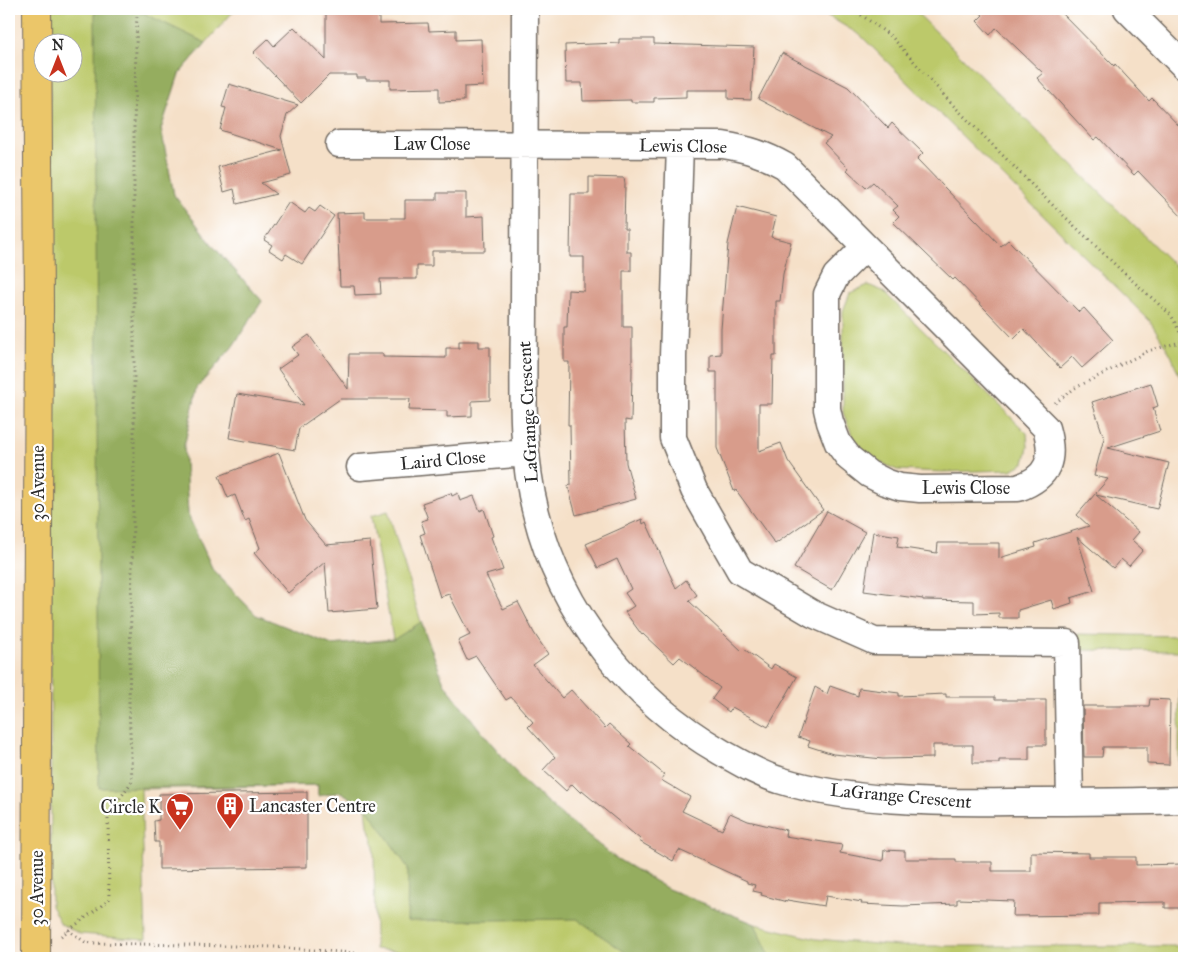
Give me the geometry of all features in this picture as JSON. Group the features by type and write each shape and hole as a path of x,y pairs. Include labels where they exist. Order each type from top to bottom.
{"main road":[{"name":"30 Avenue","path":"36,958 39,324 37,9"}],"street":[{"name":"LaGrange Crescent","path":"525,9 524,372 526,453 535,511 545,544 580,618 600,647 624,675 679,725 745,766 778,780 814,789 868,797 937,802 1184,800"},
{"path":"1127,9 1184,66"},
{"name":"Law Close","path":"339,144 524,145"},
{"name":"Lewis Close","path":"524,145 724,145 743,148 765,155 785,166 1046,428 1050,439 1048,467 1031,484 1018,488 920,489 900,487 869,474 849,458 838,442 827,408 827,294 836,276 865,247"},
{"path":"680,145 673,357 673,438 694,490 740,571 813,614 874,641 1067,643 1070,802"},
{"name":"Laird Close","path":"360,467 526,453"}],"path":[{"path":"56,939 109,900 108,816 132,781 129,705 134,472 134,128 137,9"},
{"path":"853,9 892,37 950,102 1040,193 1171,315 1184,340 1148,351 1076,388 1036,417"},
{"path":"68,930 85,942 92,943 275,947 417,958"}],"green space":[{"path":"51,9 238,9 231,14 179,74 161,129 174,195 214,247 262,301 233,346 197,388 184,447 188,515 213,570 256,615 332,645 393,639 371,516 388,511 421,622 444,683 480,730 524,782 614,857 668,889 755,924 816,939 899,946 1184,946 1184,958 457,958 375,949 374,845 368,826 366,807 341,792 318,796 318,785 141,789 146,939 80,934 61,924 51,906 50,82 82,82 82,32 51,32"},
{"path":"95,9 135,9 206,43 179,74 161,129 174,195 214,247 262,301 233,346 197,388 184,446 188,515 213,570 256,615 332,645 393,640 421,622 444,683 480,730 524,782 614,857 668,889 755,924 771,958 654,958 629,955 577,919 407,921 408,868 366,807 341,792 318,796 318,785 99,788"},
{"path":"807,9 913,9 1184,275 1184,387 1171,355 1150,321 860,35 828,16"},
{"path":"868,285 883,291 1027,433 1028,447 1024,463 1011,470 942,472 897,470 870,458 854,439 843,413 843,311 850,293"},
{"path":"1184,580 1184,775 1179,774 1180,651 1076,650 1078,634 1178,636"}],"building":[{"path":"976,9 1058,9 1114,66 1115,64 1149,101 1152,98 1184,131 1184,219 1138,171 1134,175 1098,137 1094,140 1037,78 1043,73 996,28 990,35 977,21 983,15"},
{"path":"326,12 379,12 379,24 428,23 429,31 456,30 456,40 481,39 483,86 464,87 464,101 439,102 439,88 390,89 390,80 366,80 366,78 357,78 357,75 329,75 301,103 253,53 268,39 274,46 294,27 326,60"},
{"path":"619,39 654,39 654,44 754,47 751,100 728,99 728,90 686,90 686,97 654,98 654,102 631,102 631,100 583,101 582,83 566,83 565,45 619,43"},
{"path":"782,53 848,87 888,128 892,123 923,153 917,159 1001,246 1008,240 1079,312 1084,308 1113,340 1082,368 1072,357 1060,368 1024,329 1014,339 955,278 953,280 893,222 899,216 893,210 898,206 873,182 866,188 847,170 848,168 824,143 831,137 758,99"},
{"path":"229,84 298,105 287,115 281,136 291,175 261,183 276,194 237,204 234,189 224,192 218,167 282,150 220,130 226,108 222,107"},
{"path":"589,177 624,178 625,184 624,229 627,229 627,252 631,252 631,271 623,271 623,327 632,327 631,421 625,420 626,463 636,499 576,515 568,486 571,485 570,425 568,425 569,362 564,362 564,327 567,327 568,290 584,291 584,257 570,257 571,194 589,194"},
{"path":"437,193 466,193 466,217 484,216 485,251 432,251 432,266 417,266 417,279 380,279 381,294 355,295 354,286 340,286 337,213 365,212 365,218 405,218 405,200 437,200"},
{"path":"289,202 305,213 309,208 315,212 320,206 334,216 302,264 286,254 283,259 269,250 272,245 264,240"},
{"path":"737,207 776,217 771,237 791,242 783,274 780,301 776,301 776,356 773,356 772,404 759,404 759,451 781,443 788,461 823,510 775,544 736,490 734,491 717,448 717,372 710,372 710,355 721,354 721,329 728,244"},
{"path":"309,335 348,389 349,354 383,354 383,357 446,358 446,348 459,348 459,341 479,341 479,347 490,347 490,400 472,401 472,416 447,417 447,411 409,410 410,399 340,399 299,428 295,450 229,438 237,394 304,405 278,369 298,355 292,347"},
{"path":"1151,383 1158,406 1153,408 1160,431 1108,448 1169,463 1157,509 1096,495 1139,532 1132,540 1143,550 1129,566 1121,559 1113,568 1077,537 1094,591 1071,598 1072,603 1054,609 1051,600 1018,610 1018,618 999,618 999,613 974,614 974,601 923,600 864,591 873,532 899,536 897,547 937,553 938,543 999,543 999,558 1036,547 1035,543 1089,526 1077,515 1108,479 1094,476 1104,438 1092,402"},
{"path":"279,453 305,520 326,545 370,541 377,609 329,613 325,562 288,593 254,553 260,548 249,519 245,521 235,495 228,498 219,476"},
{"path":"451,493 452,496 458,493 460,501 474,496 480,511 484,509 493,536 491,537 503,570 486,575 503,609 518,602 534,633 548,654 533,665 562,698 571,690 605,728 609,724 631,744 629,746 665,775 661,780 690,797 682,811 722,830 730,813 748,821 786,830 785,836 842,845 840,853 883,861 884,850 905,851 905,859 956,859 956,862 992,862 992,871 1031,871 1031,852 1089,853 1089,857 1136,857 1136,865 1184,864 1184,908 1165,908 1165,902 1099,903 1099,915 1013,916 1014,901 957,899 957,904 903,906 861,904 862,902 826,896 824,906 787,900 787,902 761,895 762,893 753,891 755,885 747,883 747,881 679,850 673,861 639,841 640,839 572,784 566,791 543,770 555,757 528,727 533,722 511,697 506,700 476,656 467,660 458,641 470,635 449,594 440,597 420,535 425,533 421,521 428,519 422,503"},
{"path":"827,511 865,532 832,590 794,568"},
{"path":"642,519 643,524 646,522 676,588 686,580 697,595 689,601 742,651 744,649 771,669 774,664 797,677 768,727 732,707 729,712 712,699 720,688 680,657 674,663 642,635 625,612 634,606 625,593 631,589 617,559 598,568 586,544"},
{"path":"830,686 858,696 859,688 899,693 899,696 946,694 946,697 995,697 995,700 1046,700 1046,745 1029,745 1029,760 999,760 999,763 973,763 973,745 933,745 933,758 883,759 833,754 808,746 810,741 798,737 815,687 827,694"},
{"path":"1150,699 1170,700 1169,765 1147,764 1147,747 1103,747 1102,757 1084,757 1083,706 1149,706"},
{"path":"307,792 307,867 159,869 159,842 155,842 154,821 159,820 159,794"}],"place":[{"name":"Lancaster Centre","path":"230,830"},
{"name":"Circle K","path":"180,831"}]}
